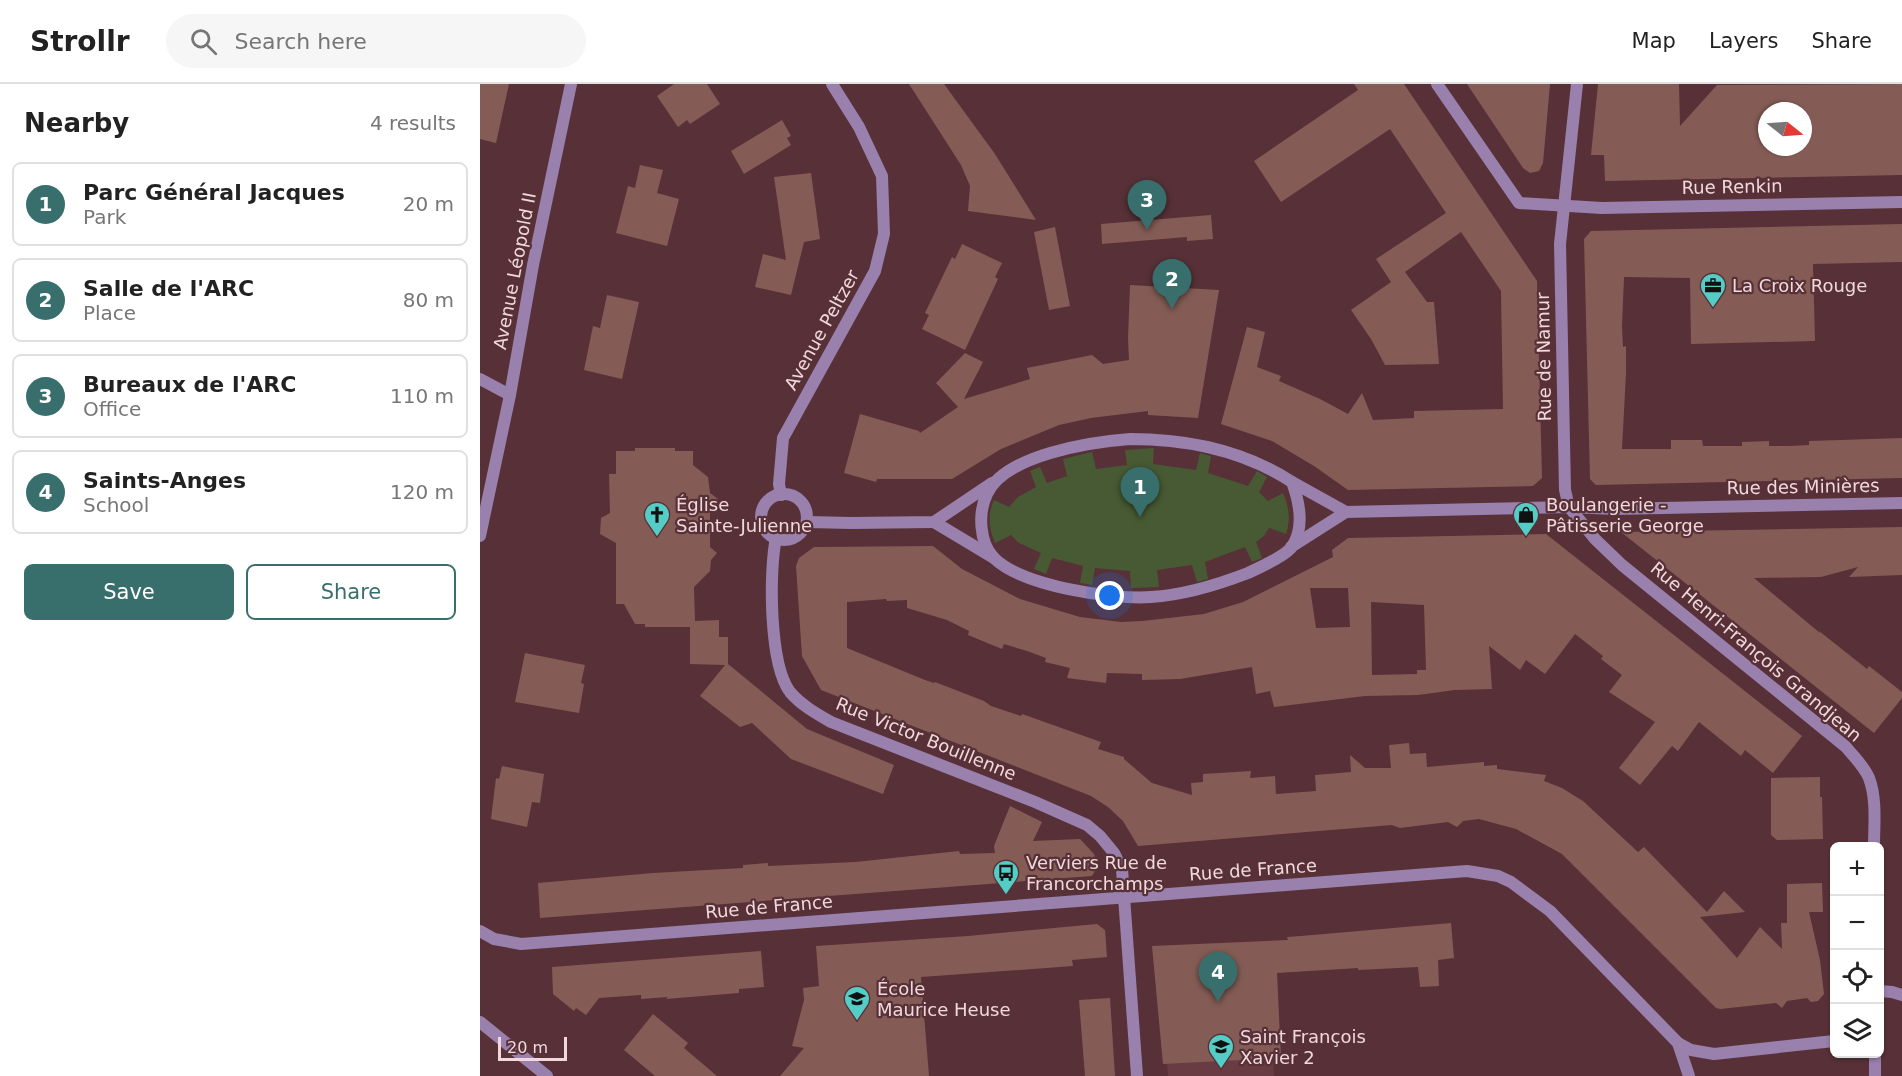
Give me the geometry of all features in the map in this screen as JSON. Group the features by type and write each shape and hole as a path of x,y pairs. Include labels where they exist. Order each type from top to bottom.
{"street":[{"name":"Avenue Léopold II","path":"480,536 571,84"},
{"name":"Avenue Peltzer","path":"781,495 778,484 783,438 875,271 884,234 882,176 859,127 832,84"},
{"name":"Rue Renkin","path":"1437,84 1519,203 1602,208 1902,202"},
{"name":"Rue de Namur","path":"1569,507 1565,490 1560,244 1577,84"},
{"path":"480,379 510,395"},
{"path":"807,522 934,522 1029,577 1083,593 1151,597 1186,592 1229,580 1262,567 1346,512 1268,467 1234,453 1164,439 1098,441 1070,447 1023,464 934,522"},
{"path":"1290,548 1297,533 1299,517 1299,505 1292,482"},
{"path":"992,483 983,502 980,520 985,541 994,558"},
{"path":"781,495 795,497 805,507 807,522 800,534 794,538 788,540 776,538 764,527 762,513 769,501 781,495"},
{"name":"Rue des Minières","path":"1346,512 1902,503"},
{"name":"Rue Henri-François Grandjean","path":"1569,507 1595,539 1622,565 1846,747 1869,778 1874,797 1874,842"},
{"name":"Rue Victor Bouillenne","path":"776,538 772,561 775,654 780,672 790,692 809,709 831,722 1035,802 1087,825 1114,853 1122,869 1137,1076"},
{"name":"Rue de France","path":"480,931 494,939 521,944 1467,871 1498,876 1523,889 1550,911 1678,1043"},
{"path":"1884,991 1902,995"},
{"path":"480,1022 546,1076"},
{"path":"1678,1043 1691,1050 1714,1054 1830,1041"},
{"path":"1678,1043 1689,1076"},
{"path":"1875,1058 1875,1076"}],"shaded area":[{"name":"Saint François Xavier 2","path":"1273,1058 1274,1076 1168,1076 1167,1063"}],"green space":[{"path":"1154,448 1153,464 1196,470 1200,453 1211,456 1208,473 1248,486 1257,471 1267,477 1259,492 1268,501 1283,493 1289,513 1286,534 1269,528 1256,542 1262,558 1252,562 1245,547 1205,562 1208,579 1197,582 1192,565 1157,570 1159,587 1131,588 1130,571 1095,568 1092,585 1080,583 1083,566 1052,558 1046,574 1034,569 1041,553 1019,543 1011,535 995,543 990,522 990,511 994,500 1009,507 1018,497 1036,487 1030,471 1040,467 1047,483 1067,476 1063,459 1092,452 1096,469 1127,465 1125,450"}],"building":[{"path":"480,84 509,84 496,143 480,139"},
{"path":"674,84 707,84 720,104 690,124 687,120 678,127 657,96"},
{"path":"909,84 944,84 995,154 1036,220 968,211 970,186 961,165"},
{"path":"1354,84 1404,84 1537,281 1542,478 1533,486 1348,490 1272,441 1221,424 1247,327 1265,332 1257,367 1281,376 1279,381 1348,414 1362,393 1373,420 1414,418 1414,411 1503,409 1501,291 1461,232 1405,272 1427,302 1434,302 1439,364 1385,365 1351,310 1391,282 1376,259 1446,213 1390,129 1281,202 1254,161 1358,90"},
{"path":"1467,84 1550,84 1543,163 1539,171 1530,173 1523,168"},
{"path":"1598,84 1679,84 1680,126 1717,85 1902,84 1902,175 1605,181 1604,155 1591,155"},
{"path":"782,120 791,136 787,138 791,145 744,174 731,151"},
{"path":"640,165 663,170 657,193 679,199 667,246 616,233 628,186 635,188"},
{"path":"811,173 820,239 804,242 791,295 755,287 763,254 786,260 774,177"},
{"path":"1211,215 1213,239 1187,241 1187,237 1102,244 1101,224"},
{"path":"1902,224 1902,262 1813,264 1815,341 1691,344 1690,278 1624,277 1622,326 1623,347 1626,346 1626,373 1622,449 1671,449 1671,440 1702,440 1703,446 1742,446 1742,442 1769,441 1769,446 1789,446 1809,445 1809,441 1902,438 1902,478 1596,485 1590,479 1584,239 1591,231"},
{"path":"1055,227 1070,306 1049,310 1034,232"},
{"path":"962,244 1002,263 995,277 998,279 965,350 922,329 929,315 925,313 952,257 955,259"},
{"path":"1130,285 1219,290 1198,418 1148,415 1148,411 1091,418 1059,425 1001,449 952,479 877,479 876,482 844,473 860,414 920,433 958,407 936,383 965,353 983,362 964,399 1030,379 1027,368 1092,355 1103,364 1129,360"},
{"path":"607,295 639,302 622,379 584,370 593,326 600,328"},
{"name":"Église Sainte-Julienne","path":"635,448 675,448 675,451 693,451 693,465 708,477 710,493 718,499 710,506 710,547 717,553 711,560 710,571 694,587 695,621 719,620 719,637 728,637 728,664 807,729 894,765 883,794 791,759 752,723 740,727 700,696 725,665 690,664 690,627 645,627 645,624 635,624 624,604 616,604 616,543 600,534 601,518 610,513 609,474 616,474 616,451 635,451"},
{"path":"1902,527 1902,575 1849,577 1858,567 1821,577 1754,578 1820,633 1819,631 1867,669 1869,666 1902,692 1902,698 1874,733 1621,532"},
{"path":"1546,534 1802,736 1773,773 1745,750 1741,756 1699,722 1678,751 1672,746 1640,785 1619,768 1655,722 1609,692 1622,675 1601,659 1603,656 1575,634 1545,674 1526,660 1520,670 1489,646 1492,689 1455,690 1418,695 1365,696 1274,707 1270,691 1256,694 1252,667 1180,679 1142,680 1142,674 1107,673 1106,683 1067,678 1070,668 1045,662 1046,658 1027,651 1004,644 1002,649 968,635 969,631 947,620 907,608 907,600 847,602 847,648 984,701 991,706 1021,716 1022,714 1101,742 1098,749 1124,757 1152,783 1192,795 1191,783 1203,782 1203,774 1251,771 1250,778 1275,776 1276,794 1316,791 1315,775 1351,772 1350,755 1365,768 1391,768 1389,745 1409,743 1410,754 1426,753 1427,767 1484,762 1484,766 1497,765 1497,769 1546,775 1544,781 1562,788 1583,801 1638,852 1644,847 1707,912 1724,891 1745,912 1700,917 1737,958 1760,927 1782,949 1781,923 1787,923 1787,884 1822,883 1823,912 1809,912 1820,960 1824,994 1818,1001 1811,1002 1807,998 1787,1001 1782,1008 1776,1003 1716,1008 1562,854 1516,829 1479,819 1463,821 1457,827 1448,822 1400,828 1392,825 1138,846 1123,821 1091,796 821,690 802,656 796,566 799,558 814,547 933,546 962,569 1020,599 1080,617 1121,622 1204,614 1243,602 1333,557 1332,550 1348,538","holes":["1310,588 1348,588 1350,627 1316,628","1371,602 1424,605 1426,670 1417,670 1417,674 1372,675"]},
{"path":"525,653 585,665 579,713 515,702"},
{"path":"502,766 544,774 540,803 532,802 527,827 491,819 496,778 499,779"},
{"path":"1820,777 1823,839 1777,840 1771,835 1771,778"},
{"path":"1010,806 1042,822 1033,841 1080,839 1094,854 1098,866 1092,876 540,918 538,883 743,868 743,865 768,863 768,866 855,862 959,851 960,854 995,853 994,846"},
{"path":"1451,923 1454,958 1438,960 1439,986 1420,987 1418,967 1277,973 1281,1058 1163,1064 1152,946 1288,940 1287,937"},
{"name":"École Maurice Heuse","path":"1097,924 1105,930 1107,957 1072,960 1073,966 921,977 929,1076 780,1076 804,1048 792,1046 804,1000 803,988 819,986 816,946 968,936"},
{"path":"761,951 764,987 739,989 739,993 666,999 668,997 641,999 641,995 599,998 586,1015 576,1008 574,1011 553,994 552,967"},
{"path":"1110,998 1115,1076 1085,1076 1079,1000"},
{"path":"653,1014 688,1043 684,1048 717,1076 655,1076 624,1050"}],"place":[{"name":"Bureaux de l'ARC","path":"1147,230"},
{"name":"Salle de l'ARC","path":"1172,309"},
{"name":"La Croix Rouge","path":"1713,309"},
{"name":"Parc Général Jacques","path":"1140,517"},
{"name":"Église Sainte-Julienne","path":"657,538"},
{"name":"Boulangerie - Pâtisserie George","path":"1526,538"},
{"name":"Verviers Rue de Francorchamps","path":"1006,896"},
{"name":"Saints-Anges","path":"1218,1002"},
{"name":"École Maurice Heuse","path":"857,1022"},
{"name":"Saint François Xavier 2","path":"1221,1070"}]}
